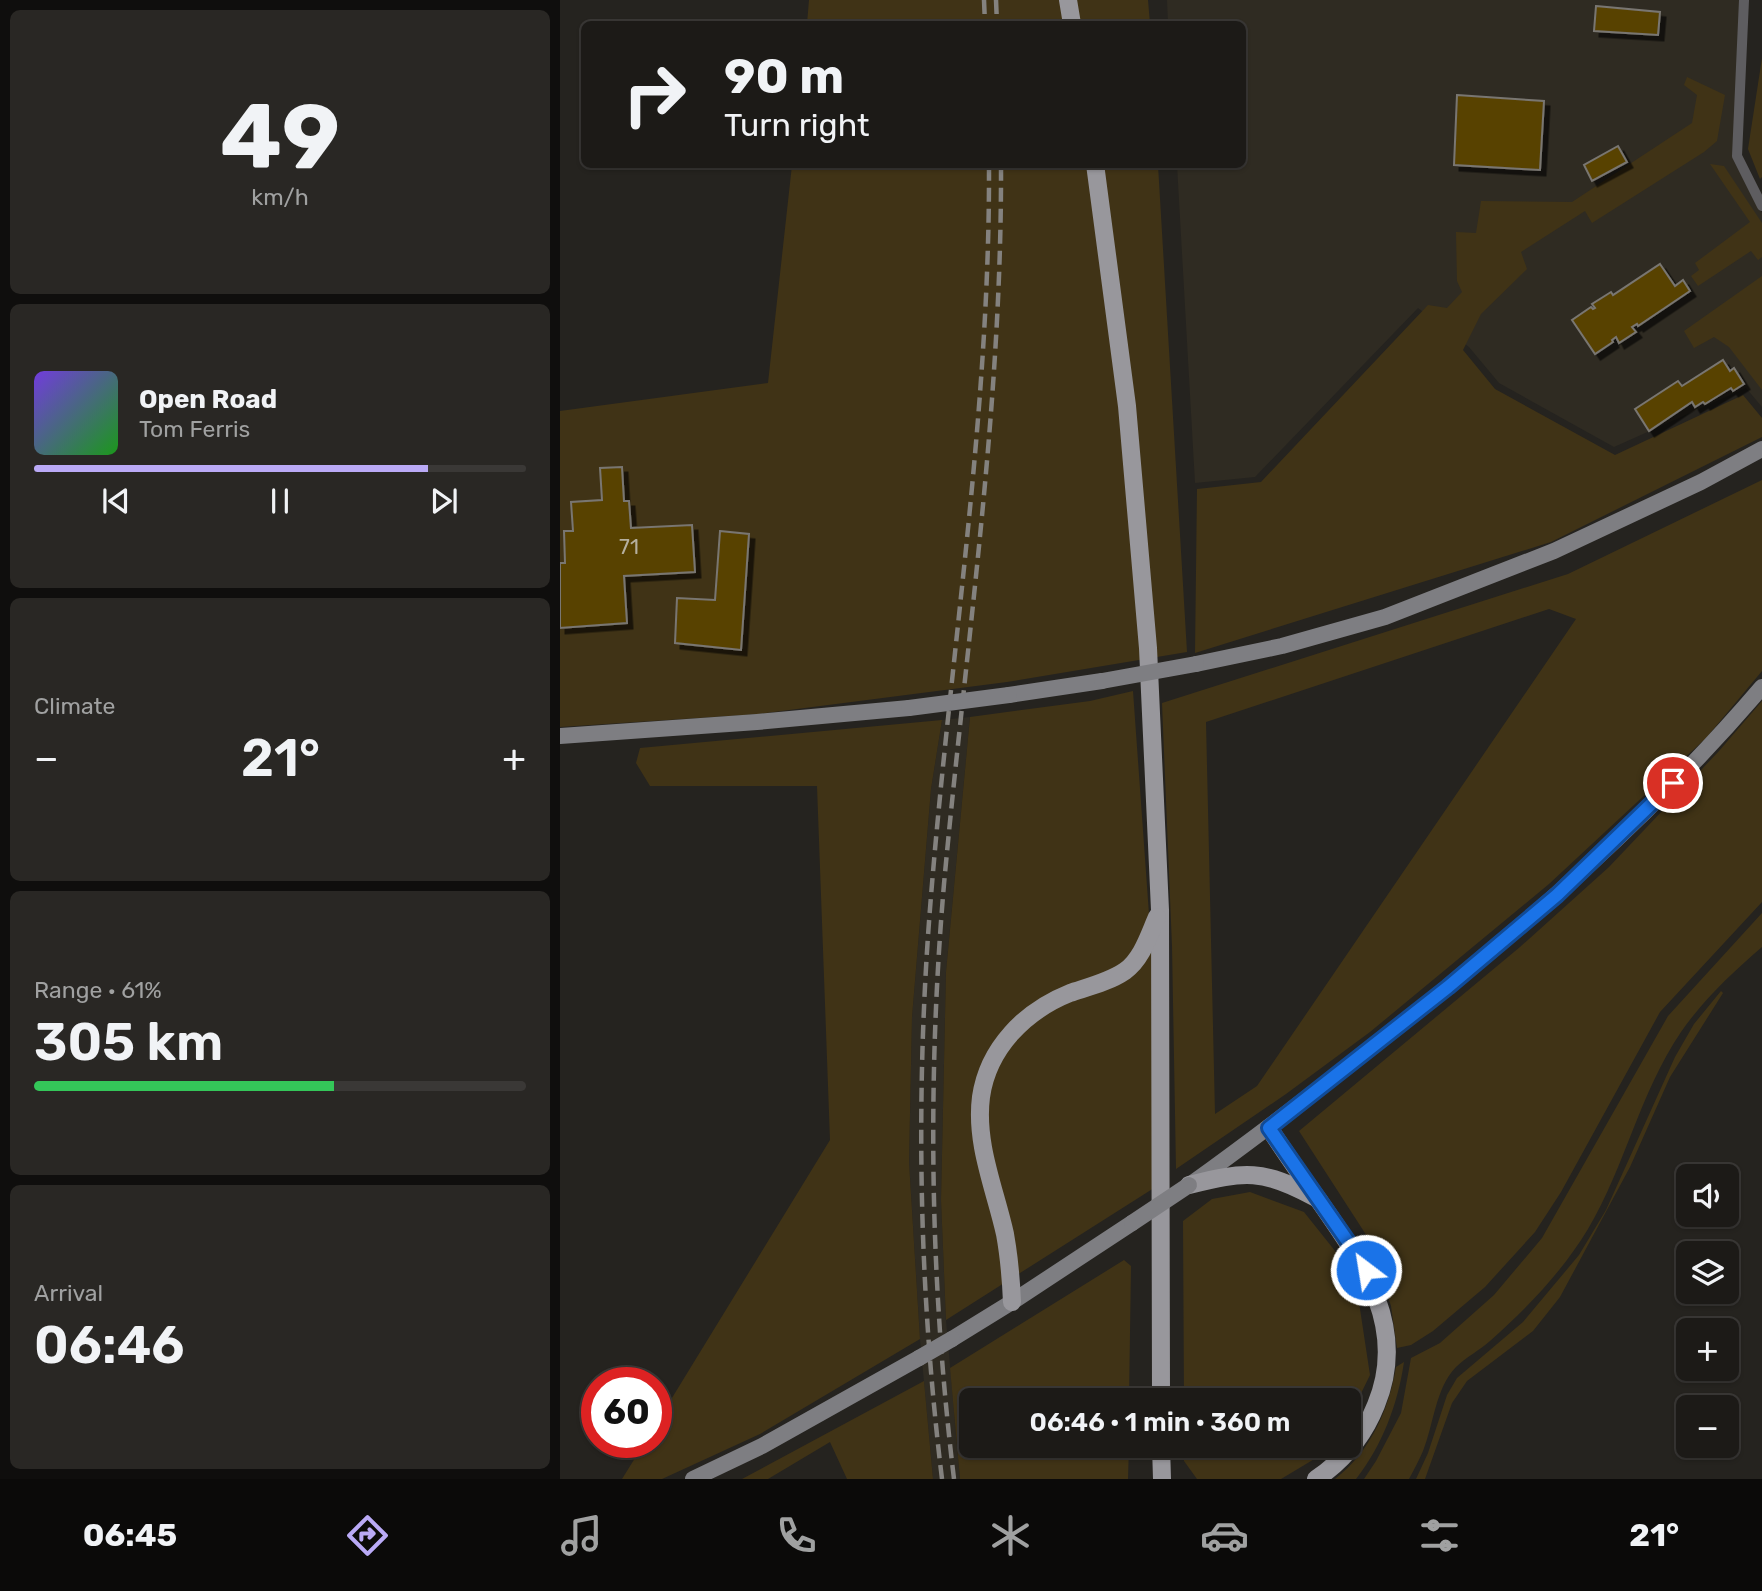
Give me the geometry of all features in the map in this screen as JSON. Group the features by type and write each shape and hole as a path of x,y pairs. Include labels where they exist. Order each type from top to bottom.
{"main road":[{"path":"1068,0 1072,21"},
{"path":"1096,168 1127,406 1148,648 1160,910 1161,1388"},
{"path":"560,736 909,708 1102,681 1282,646 1385,617 1554,551 1701,482 1762,449"},
{"path":"693,1479 762,1446 1012,1303 1269,1128 1448,987 1557,895 1712,746 1762,687"},
{"path":"1012,1303 1010,1265 1004,1232 982,1143 981,1099 986,1074 1009,1034 1037,1010 1125,971 1137,958 1160,910"},
{"path":"1269,1128 1366,1270 1382,1313 1387,1353 1379,1399 1370,1419 1342,1457 1316,1479"},
{"path":"1189,1185 1231,1175 1249,1174 1273,1178 1318,1199"},
{"path":"1161,1458 1162,1479"}],"street":[{"path":"1744,0 1737,156 1762,206"}],"shaded area":[{"path":"809,0 1148,0 1150,21 807,21"},
{"path":"1167,0 1742,0 1733,159 1762,213 1762,407 1746,388 1614,447 1499,383 1469,347 1418,308 1255,477 1195,483 1177,168 1246,168 1246,21 1168,21"},
{"path":"1762,58 1762,177 1760,179 1748,149"},
{"path":"1687,77 1725,95 1717,141 1592,223 1585,211 1521,252 1527,269 1481,314 1463,350 1495,389 1615,455 1743,395 1762,418 1762,437 1551,542 1195,653 1197,489 1261,482 1428,305 1447,308 1462,292 1457,281 1456,232 1476,233 1481,201 1572,202 1692,123 1697,95 1684,85"},
{"path":"1710,164 1724,166 1762,223 1762,257 1758,260 1751,251 1698,286 1691,276 1699,270 1695,263 1750,222"},
{"path":"792,168 1158,168 1187,652 1007,682 759,714 560,727 560,411 768,383"},
{"path":"1762,276 1762,390 1729,347 1714,337 1694,348 1684,331"},
{"path":"1762,480 1762,671 1706,738 1549,884 1370,1032 1286,1094 1176,1169 1172,946 1162,703 1568,574","holes":["1549,609 1576,619 1257,1086 1215,1114 1206,722"]},
{"path":"1133,691 1152,956 1154,1188 946,1320 941,1200 946,972 970,717 1090,701"},
{"path":"1762,701 1762,902 1660,1012 1561,1192 1535,1232 1485,1287 1433,1331 1411,1345 1397,1348 1391,1306 1377,1264 1383,1261 1299,1131 1520,947 1609,867 1719,751"},
{"path":"970,717 946,972 941,1200 946,1320 960,1479 933,1479 920,1339 909,1162 912,1017 931,789 942,720"},
{"path":"942,720 931,789 912,1017 909,1162 920,1339 760,1434 662,1479 622,1479 635,1458 672,1458 672,1398 830,1140 817,786 650,786 636,763 640,748"},
{"path":"1762,913 1762,947 1719,987 1681,1032 1654,1079 1612,1181 1578,1245 1530,1302 1490,1341 1460,1363 1449,1376 1439,1396 1427,1441 1409,1479 1364,1479 1401,1413 1411,1358 1440,1343 1494,1295 1542,1238 1668,1016"},
{"path":"1721,991 1723,993 1670,1077 1630,1167 1560,1297 1533,1331 1467,1381 1452,1403 1425,1479 1416,1479 1428,1453 1447,1395 1457,1378 1523,1322 1579,1255 1606,1210 1675,1057 1694,1024"},
{"path":"1250,1192 1304,1212 1355,1276 1370,1375 1361,1393 1361,1388 1184,1388 1183,1221 1212,1199"},
{"path":"1124,1260 1131,1266 1129,1388 959,1388 959,1458 1129,1458 1128,1479 960,1479 950,1368"},
{"path":"1404,1362 1393,1409 1374,1453 1356,1479 1335,1479 1356,1458 1361,1458 1361,1452 1383,1414 1396,1367"},
{"path":"924,1381 933,1479 847,1479 830,1442 768,1479 742,1479"},
{"path":"1184,1458 1316,1458 1281,1479 1197,1479"}],"building":[{"path":"1596,6 1660,12 1658,35 1594,31"},
{"path":"1457,95 1544,101 1540,170 1454,165"},
{"path":"1618,146 1627,162 1592,181 1584,165"},
{"path":"1660,264 1675,286 1683,280 1690,291 1638,326 1637,324 1632,327 1636,332 1619,343 1616,337 1595,354 1572,320 1591,307 1595,308 1592,304 1611,292 1613,295"},
{"path":"1723,360 1730,371 1734,368 1744,384 1733,391 1731,388 1705,404 1703,402 1695,407 1692,402 1649,431 1635,409 1678,381 1682,386"},
{"path":"622,467 624,501 629,501 631,528 692,525 695,572 624,576 627,623 560,628 560,563 565,563 564,531 573,531 571,502 602,500 600,468"},
{"path":"720,531 749,534 741,650 675,643 677,598 715,600"}],"railway":[{"path":"984,0 985,21"},
{"path":"996,0 997,21"},
{"path":"942,1479 924,1256 921,1107 923,1033 940,794 977,435 988,255 989,168"},
{"path":"954,1479 936,1256 933,1107 935,1033 944,884 981,525 996,345 1001,168"}],"route":[{"path":"1366,1270 1269,1128 1448,987 1557,895 1673,783"}]}
